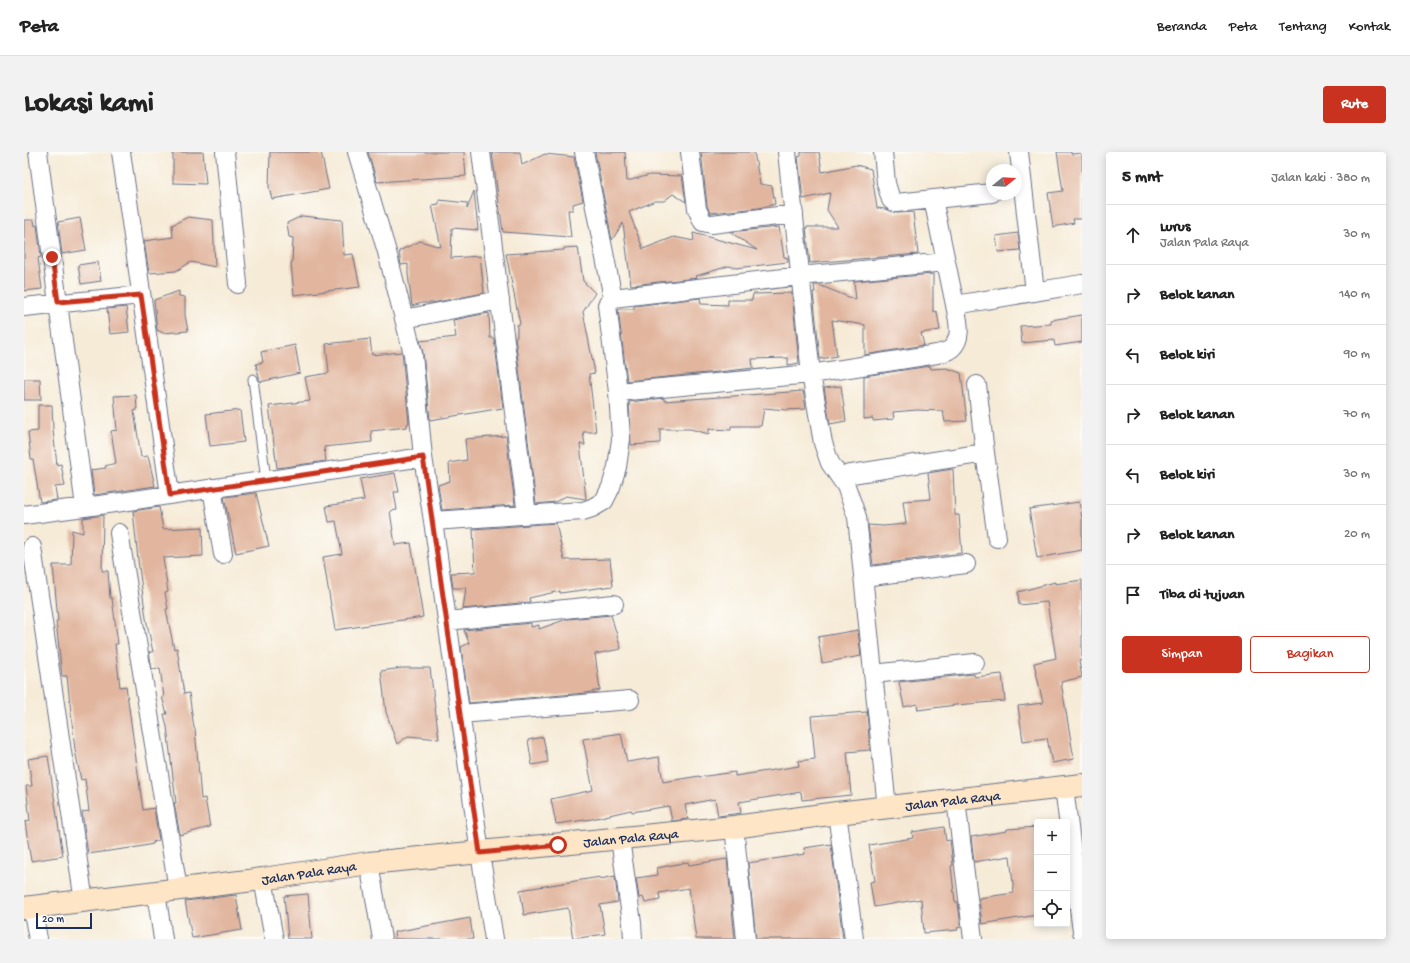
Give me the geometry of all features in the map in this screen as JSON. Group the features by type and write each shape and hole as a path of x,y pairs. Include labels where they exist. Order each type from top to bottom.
{"main road":[{"name":"Jalan Pala Raya","path":"28,908 263,879 369,863 734,827 837,813 1073,786"}],"street":[{"path":"38,152 85,507"},
{"path":"121,152 170,495"},
{"path":"225,152 238,284"},
{"path":"357,152 387,252 413,354 423,457 480,853 494,939"},
{"path":"481,152 527,515"},
{"path":"584,152 613,298"},
{"path":"690,152 697,210 703,222 712,224 794,214"},
{"path":"787,152 811,374 823,444 830,463 846,486 858,517 887,808"},
{"path":"883,152 886,183 891,200 896,203 986,194"},
{"path":"1019,152 1019,164"},
{"path":"618,392 811,374 937,354 949,350 959,338 958,320 933,199"},
{"path":"1021,200 1034,292"},
{"path":"433,521 583,511 604,501 611,487 617,467 621,439 618,392 606,305 613,298 800,276 946,262"},
{"path":"955,305 1082,284"},
{"path":"24,307 58,302 141,295"},
{"path":"404,319 500,300"},
{"path":"977,385 997,538"},
{"path":"839,476 985,453"},
{"path":"24,515 170,495 423,457"},
{"path":"212,488 223,554"},
{"path":"119,533 178,889"},
{"path":"32,547 84,902"},
{"path":"864,576 966,564"},
{"path":"447,621 614,604"},
{"path":"873,674 975,663"},
{"path":"460,714 630,700"},
{"path":"1073,786 1082,932"},
{"path":"956,800 973,939"},
{"path":"837,813 854,939"},
{"path":"734,827 746,939"},
{"path":"620,839 633,939"},
{"path":"369,863 382,939"},
{"path":"263,879 274,939"},
{"path":"156,892 163,939"},
{"path":"28,908 38,939"}],"lane":[{"path":"253,379 266,480"}],"building":[{"path":"173,152 203,152 206,184 173,183"},
{"path":"270,152 321,152 329,189 272,199 269,187"},
{"path":"368,152 464,152 466,176 377,182"},
{"path":"492,152 520,152 522,165 545,154 574,157 583,201 573,204 573,210 568,210 571,237 503,232"},
{"path":"595,152 625,152 627,181 650,175 682,176 686,202 673,194 664,201 655,201 629,212 643,249 674,237 694,241 693,233 757,250 730,232 779,227 784,257 788,258 788,262 736,268 729,266 696,276 697,278 631,285 623,223 612,240"},
{"path":"701,152 754,152 760,184 772,186 775,204 759,208 710,213 707,206"},
{"path":"801,152 819,152 822,172 856,165 871,169 877,208 897,213 913,212 918,254 810,263 806,227 838,227 827,210 830,193 803,199 798,157 801,156"},
{"path":"1057,152 1071,152 1071,154 1082,153 1082,219 1073,219 1074,223 1053,227 1048,193 1063,191"},
{"path":"474,191 478,230 452,228 451,258 480,256 484,293 412,306 408,264 401,265 399,251 420,241 441,247 432,205 439,204 439,200 467,203 467,209"},
{"path":"302,216 342,220 344,255 353,254 360,287 294,295 291,263 293,238 289,237 287,223"},
{"path":"188,217 213,220 215,267 191,262 176,271 149,273 144,241 173,237 172,225"},
{"path":"80,218 86,250 62,254 58,222"},
{"path":"24,220 34,220 35,226 37,225 41,257 38,258 42,289 24,291"},
{"path":"1018,233 1020,250 998,252 996,236"},
{"path":"578,247 583,281 595,293 583,312 595,373 589,374 596,432 583,432 585,445 580,444 586,499 566,496 555,502 536,504 515,337 517,337 517,325 520,324 506,254 564,250 564,248"},
{"path":"98,262 101,281 81,284 78,265"},
{"path":"933,274 933,311 937,312 940,330 921,333 924,345 865,355 865,325 832,320 837,356 820,359 813,292 815,292 814,285 819,285 856,300 854,281"},
{"path":"179,291 179,296 185,297 185,315 188,331 163,333 157,330 154,300"},
{"path":"792,293 799,363 788,365 788,358 752,359 753,368 627,381 618,309 634,309 634,306 700,298 701,304 728,305 728,300 752,300 753,294"},
{"path":"126,307 129,332 110,334 107,309"},
{"path":"489,313 490,338 494,338 503,408 430,420 423,353 420,341 456,337 453,320"},
{"path":"1082,315 1082,342 1055,346 1054,340 1022,343 1020,326 1051,324 1051,320"},
{"path":"370,339 372,355 402,352 409,423 407,424 407,427 371,431 372,442 324,447 326,461 277,468 269,406 310,401 305,377 329,373 326,344"},
{"path":"295,345 300,373 260,382 256,364 263,362 261,352"},
{"path":"930,366 931,369 946,368 961,373 967,421 945,422 943,411 917,410 893,412 894,419 873,421 873,418 864,419 864,376"},
{"path":"24,379 40,379 41,400 24,400"},
{"path":"841,386 846,421 830,424 824,388"},
{"path":"803,391 806,409 786,410 764,408 761,426 731,426 731,430 709,429 709,434 690,429 660,429 660,443 631,445 629,402 664,398 664,401"},
{"path":"136,395 137,410 134,411 141,457 148,456 155,486 94,495 91,470 106,468 105,466 116,463 111,431 117,430 114,396"},
{"path":"38,405 52,405 57,465 61,464 65,486 55,487 57,500 40,502 33,459 31,459 28,432 38,431"},
{"path":"240,410 244,442 210,446 206,414"},
{"path":"506,436 515,505 442,510 438,485 450,481 449,463 467,460 465,439"},
{"path":"953,469 955,515 959,515 962,553 873,565 868,525 883,526 906,524 903,501 931,499 928,473"},
{"path":"395,473 399,492 394,492 397,510 390,511 395,545 411,543 423,617 335,630 323,557 342,554 336,521 329,522 326,506 364,500 360,479"},
{"path":"256,493 269,546 236,553 224,497"},
{"path":"1079,502 1082,518 1082,550 1037,558 1029,509"},
{"path":"159,507 163,529 202,527 203,556 163,558 168,592 165,593 168,609 166,609 174,649 177,648 184,694 189,693 195,728 201,799 205,798 210,827 180,835 174,803 176,803 167,727 164,714 167,714 162,697 164,697 160,668 152,669 149,652 153,652 146,618 133,511"},
{"path":"103,515 102,571 108,571 110,598 112,598 118,644 115,644 120,687 126,686 143,810 154,808 159,840 153,842 153,844 138,847 88,854 82,812 89,811 85,779 81,780 75,750 67,676 62,676 56,621 58,621 53,565 71,565 72,530 83,533 83,518"},
{"path":"556,523 564,560 610,559 613,586 560,593 560,591 529,598 530,602 463,609 466,588 453,588 451,573 475,572 473,529"},
{"path":"1082,580 1082,660 1079,661 1082,677 1061,682 1074,759 1052,763 1047,738 1023,741 1018,706 1043,703 1034,663 1056,658 1047,602 1019,605 1018,592 1055,582 1055,584"},
{"path":"611,615 621,649 595,654 600,690 586,693 469,703 461,647 469,643 464,630 531,623 531,627 539,625 539,629 567,619"},
{"path":"858,630 861,656 822,663 818,637"},
{"path":"402,668 430,668 439,739 408,736 397,744 386,712 381,671"},
{"path":"974,674 975,677 1002,674 1005,701 918,710 917,704 904,707 899,682"},
{"path":"867,712 870,750 847,752 851,795 802,800 801,792 739,802 741,813 718,816 715,799 685,805 688,819 672,821 669,806 632,812 631,810 592,819 556,824 551,799 593,790 583,739 621,733 627,762 659,757 663,782 735,772 735,776 799,766 798,761 815,759 811,716"},
{"path":"543,737 548,762 532,765 528,740"},
{"path":"48,756 63,856 31,861 25,822 30,821 26,786 32,786 28,759"},
{"path":"944,827 946,841 950,840 955,902 958,902 961,927 957,928 958,930 924,933 921,899 874,907 870,882 875,881 869,845 913,838 912,832"},
{"path":"1034,827 1034,915 982,924 979,898 1014,893 1010,856 974,862 971,837 1007,831 1007,829"},
{"path":"831,844 843,939 756,939 748,863 805,854 804,848"},
{"path":"727,859 735,939 696,939 689,888 659,893 660,900 645,903 643,897 639,898 636,878 658,875 657,868 688,862 689,865"},
{"path":"615,876 618,902 600,905 605,934 573,939 568,908 524,915 520,890"},
{"path":"308,894 312,939 288,939 284,896"},
{"path":"236,895 242,930 192,938 185,901"},
{"path":"470,918 473,939 395,939 394,932"}],"route":[{"path":"52,257 58,302 141,295 170,495 423,457 480,853 558,845"}]}
